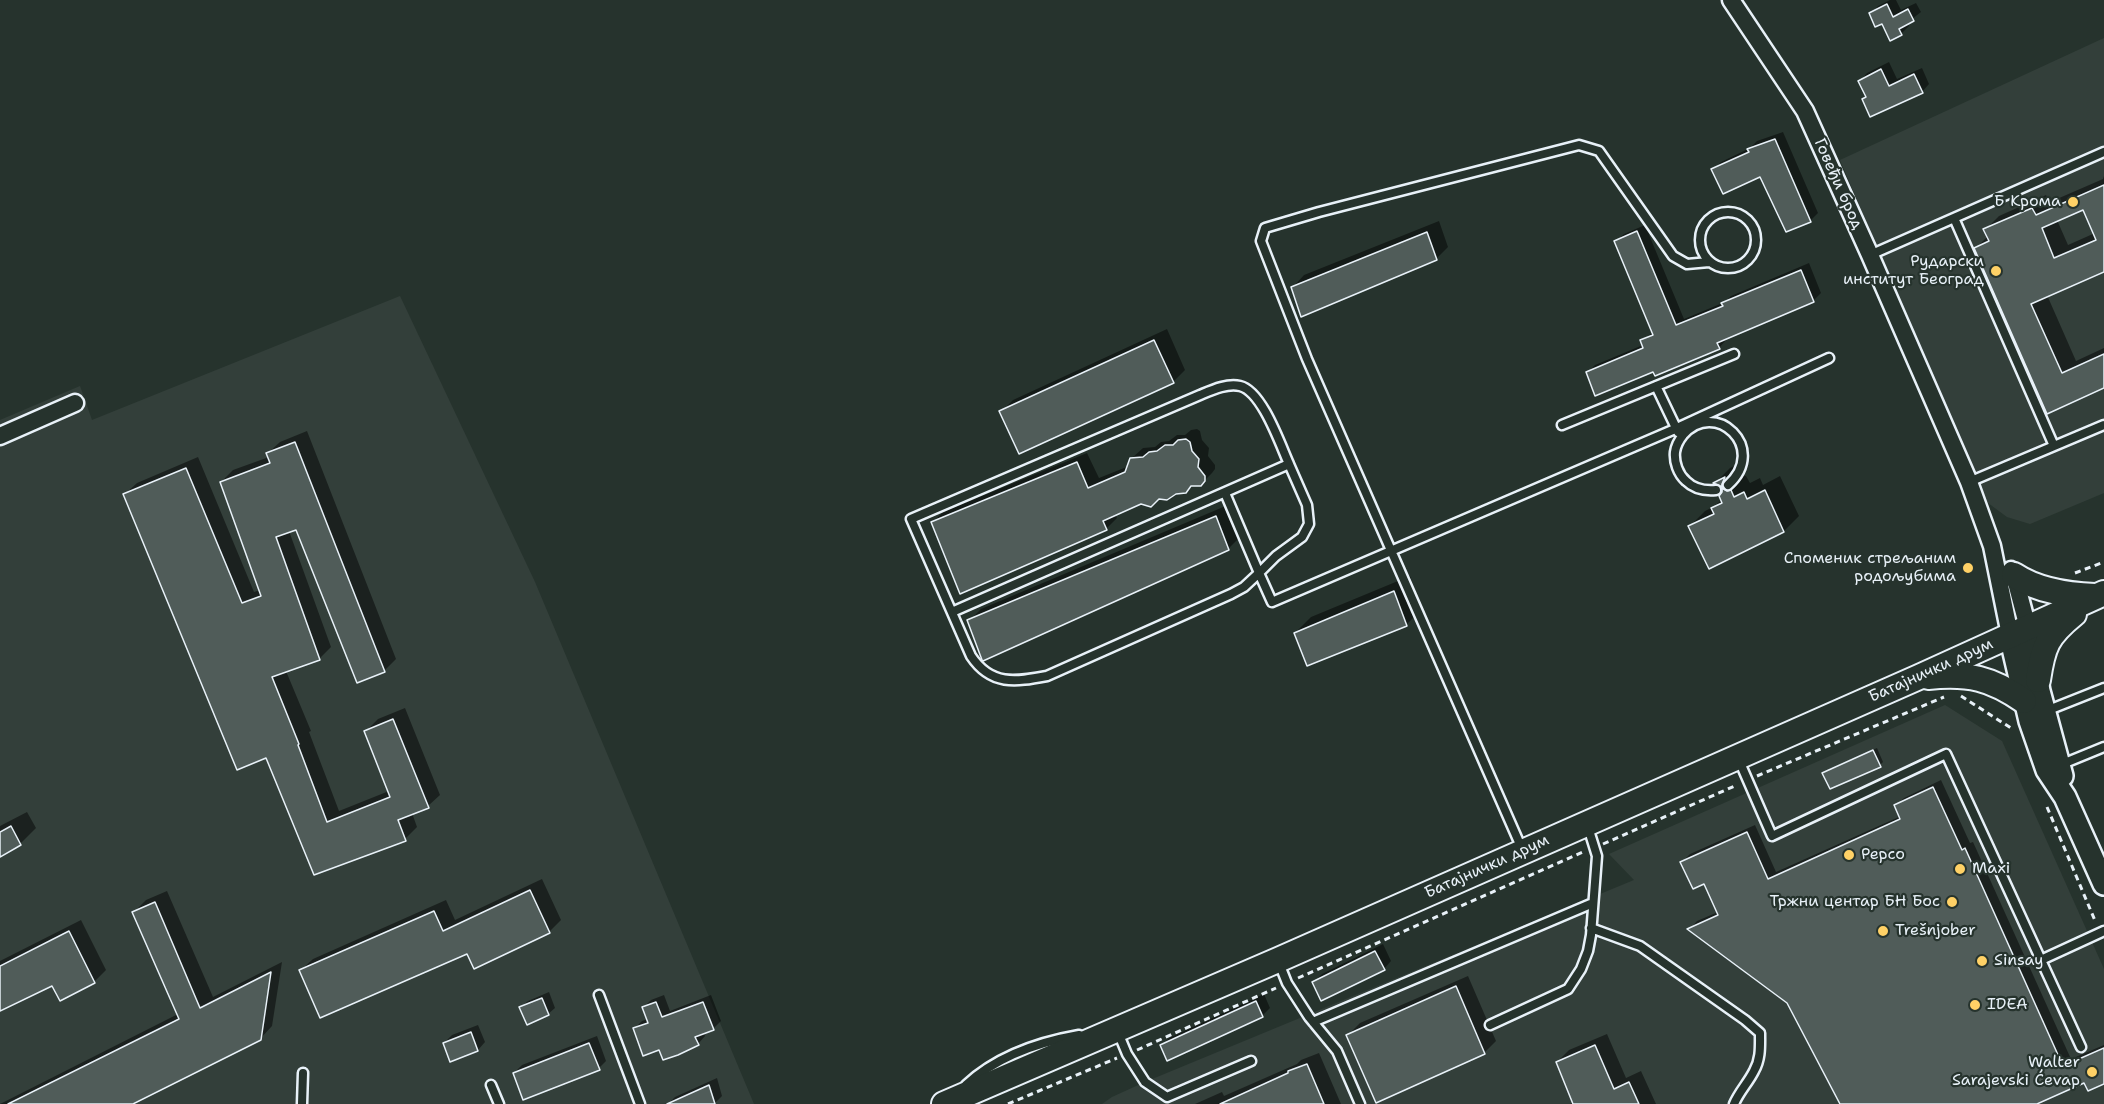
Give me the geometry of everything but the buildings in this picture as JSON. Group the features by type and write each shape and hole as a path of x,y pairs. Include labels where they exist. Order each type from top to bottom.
{"main road":[{"path":"2014,575 2040,588 2069,594 2101,595"},
{"path":"2038,680 2044,648 2050,637 2058,627 2101,595"},
{"name":"Батајнички друм","path":"945,1103 1278,960 2101,595"},
{"path":"1919,677 1940,675 1983,679 2003,687 2035,707"}],"street":[{"name":"Говеђи брод","path":"1731,0 1805,111 1969,482 1992,546"},
{"path":"0,436 75,403"},
{"path":"1992,546 2014,575 2019,632 2047,770 2056,801 2097,857 2104,884"},
{"path":"1992,546 2019,632 2038,680 2035,707 2059,765 2056,801"}],"lane":[{"path":"1523,851 1307,359 1261,241 1265,228 1579,145 1599,151 1673,256 1687,264 1709,262 1726,269 1736,268 1745,263 1752,256 1756,237 1754,228 1748,220 1740,214 1731,212 1713,216 1706,222 1699,238 1700,247 1709,262"},
{"path":"1870,255 2104,152"},
{"path":"1954,218 2054,446"},
{"path":"1562,425 1734,354"},
{"path":"1225,493 1272,602 1675,429 1829,358"},
{"path":"1229,386 1240,386 1255,396 1289,464 1307,505 1309,524 1302,537 1276,556 1244,587 1047,676 1024,681 999,679 982,670 971,656 911,519 1200,394 1229,386"},
{"path":"1656,386 1675,429 1682,436"},
{"path":"1716,490 1706,491 1686,482 1675,462 1676,450 1682,436 1696,425 1707,422 1718,423 1737,436 1744,457 1742,468 1728,484"},
{"path":"1969,482 2104,425"},
{"path":"952,612 1289,464"},
{"path":"2035,707 2104,688"},
{"path":"2059,765 2104,747"},
{"path":"1737,757 1772,836 1946,754 2081,1047"},
{"path":"1490,1025 1568,989 1585,960 1591,928 1597,856 1586,823"},
{"path":"1313,1022 1593,903"},
{"path":"1591,928 1640,946 1760,1033 1760,1056 1755,1070 1738,1094 1734,1104"},
{"path":"2041,960 2102,932"},
{"path":"1278,960 1287,983 1313,1022 1337,1051 1360,1104"},
{"path":"599,995 640,1104"},
{"path":"1115,1030 1145,1082 1167,1098 1251,1061"},
{"path":"302,1104 303,1074"},
{"path":"491,1085 500,1104"}],"path":[{"path":"1954,692 2015,730"},
{"path":"1008,1104 1127,1054 1748,780 1944,697"},
{"path":"2056,801 2102,932"}],"shaded area":[{"name":"Рударски институт Београд","path":"2104,38 2104,493 2030,524 2007,517 1984,500 1840,160"},
{"path":"400,296 535,582 754,1104 0,1104 0,420 80,386 92,420"},
{"path":"1945,705 2002,741 2104,969 2104,1104 1102,1104 1145,1082 1634,880 1609,854"}],"place":[{"name":"Б Крома","path":"2073,202"},
{"name":"Рударски институт Београд","path":"1996,271"},
{"name":"Споменик стрељаним родољубима","path":"1968,568"},
{"name":"Pepco","path":"1849,855"},
{"name":"Maxi","path":"1960,869"},
{"name":"Тржни центар БН Бос","path":"1952,902"},
{"name":"Trešnjober","path":"1883,931"},
{"name":"Sinsay","path":"1982,961"},
{"name":"IDEA","path":"1975,1005"},
{"name":"Walter Sarajevski Ćevap","path":"2092,1072"}]}
